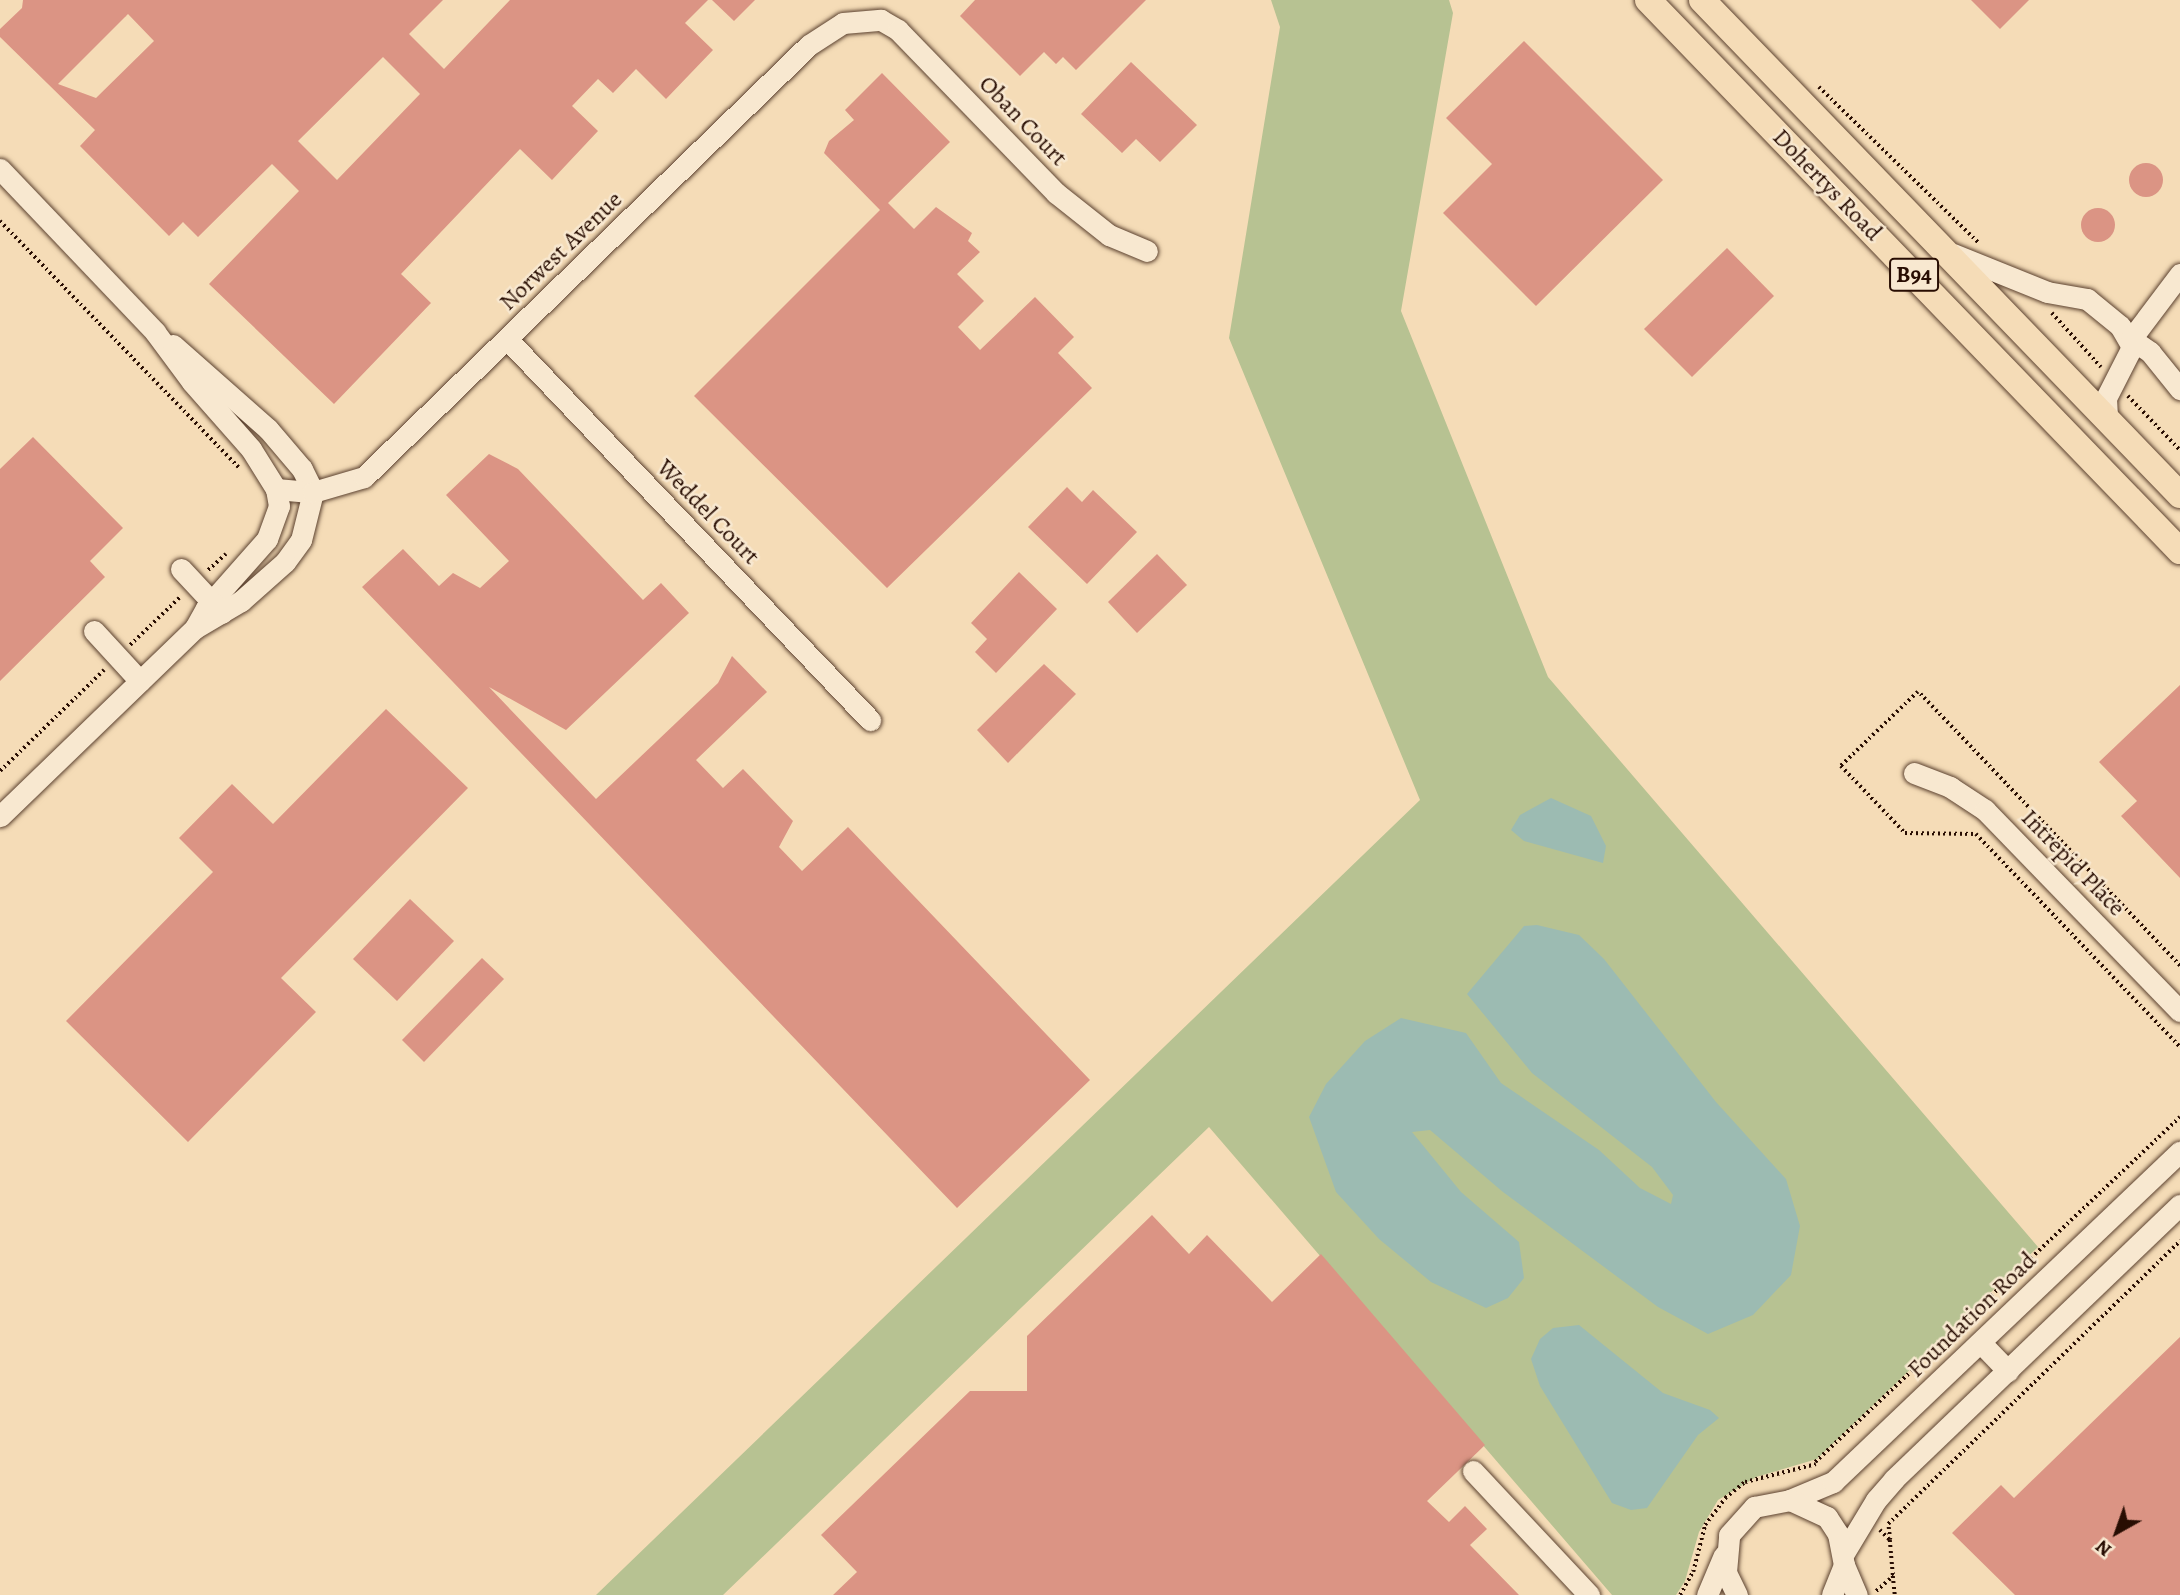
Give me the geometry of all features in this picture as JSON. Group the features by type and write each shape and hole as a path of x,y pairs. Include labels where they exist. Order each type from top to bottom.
{"main road":[{"name":"Dohertys Road","path":"1648,0 2180,551"},
{"name":"Dohertys Road","path":"1702,0 1810,95 1938,246 2180,495"},
{"path":"1776,132 1810,95"}],"street":[{"name":"Oban Court","path":"869,19 898,30 1084,218 1108,235 1147,251"},
{"name":"Norwest Avenue","path":"276,489 313,492 364,477 820,35 843,23 869,19"},
{"path":"0,169 155,332 191,382 251,449 276,489 279,506 272,530 217,608"},
{"name":"Dohertys Road","path":"1938,246 2047,292 2087,299 2101,306 2131,339 2150,352 2157,365 2180,389"},
{"path":"2107,421 2106,398 2131,339 2180,274"},
{"path":"0,816 195,628 217,608 285,562 301,540 313,492 302,469 268,429 208,371 155,332"},
{"name":"Weddel Court","path":"508,340 870,720"},
{"path":"2118,372 2147,361 2157,365"},
{"path":"188,576 217,608"},
{"path":"94,631 141,681"},
{"name":"Intrepid Place","path":"1914,773 1950,787 1985,810 2180,1011"},
{"name":"Foundation Road","path":"1725,1553 1729,1535 1754,1507 1790,1500 1833,1482 2180,1152"},
{"path":"1832,1595 1844,1559 1876,1500 1894,1479 2180,1205"},
{"path":"1981,1343 2008,1371"},
{"path":"1473,1471 1589,1595"},
{"path":"1790,1500 1810,1505 1827,1517 1839,1534 1844,1559 1857,1595"},
{"path":"1707,1595 1725,1553"},
{"path":"1725,1553 1726,1572 1737,1595"}],"path":[{"path":"1810,95 1985,250"},
{"path":"0,221 247,477"},
{"path":"2048,309 2118,372 2180,450"},
{"path":"0,771 118,657 188,576 235,545"},
{"path":"1815,1462 2180,1117"},
{"path":"1890,1540 1888,1524 2180,1241"},
{"path":"1872,1595 1893,1576 1895,1595"}],"green space":[{"path":"1271,0 1449,0 1453,13 1401,311 1548,677 2038,1247 1817,1459 1756,1477 1718,1500 1699,1532 1685,1581 1676,1595 1612,1595 1209,1127 723,1595 596,1595 1420,800 1229,338 1280,27"}],"water":[{"path":"1551,798 1591,816 1606,846 1603,863 1524,841 1511,830 1520,815"},
{"path":"1537,925 1579,935 1604,959 1716,1102 1786,1179 1800,1226 1791,1275 1753,1315 1708,1334 1658,1307 1503,1192 1430,1130 1412,1132 1461,1192 1519,1242 1524,1278 1508,1298 1486,1308 1431,1282 1379,1239 1336,1192 1309,1117 1326,1084 1365,1041 1401,1018 1466,1033 1501,1083 1599,1150 1640,1188 1671,1204 1673,1195 1652,1167 1532,1073 1467,994 1524,926"},
{"path":"1579,1325 1663,1393 1710,1410 1719,1418 1698,1435 1647,1508 1631,1510 1612,1503 1540,1386 1531,1359 1540,1339 1553,1328"}],"building":[{"path":"23,0 443,0 409,34 444,69 510,0 708,0 685,23 713,50 666,99 636,69 613,93 598,79 572,106 598,131 552,180 520,149 401,274 431,303 334,404 209,284 299,191 272,164 198,237 183,222 169,236 80,146 95,130 0,37 0,29 22,8","holes":["128,14 154,41 96,98 58,84","383,57 420,94 337,180 298,141"]},
{"path":"712,0 755,0 734,21"},
{"path":"975,0 1146,0 1076,70 1063,57 1056,64 1044,52 1020,76 960,16"},
{"path":"1971,0 2029,0 2000,29"},
{"path":"1524,41 1663,180 1536,306 1443,213 1492,164 1446,118"},
{"path":"1131,62 1197,125 1160,162 1136,139 1122,153 1081,114"},
{"path":"882,73 950,142 888,203 914,229 936,207 972,233 968,241 980,252 957,274 984,301 958,327 980,350 1035,297 1074,337 1058,353 1092,388 887,588 694,396 880,210 824,153 829,141 854,120 845,110"},
{"path":"2146,163 2158,168 2163,180 2158,192 2146,197 2134,192 2129,180 2134,168"},
{"path":"2098,208 2110,213 2115,225 2110,237 2098,242 2086,237 2081,225 2086,213"},
{"path":"1727,248 1774,296 1692,377 1644,329"},
{"path":"33,437 123,528 90,561 105,577 0,681 0,469"},
{"path":"489,454 518,469 643,600 661,583 689,613 566,730 489,687 596,799 718,683 732,656 767,692 696,760 723,788 743,769 793,821 779,847 802,871 848,827 1090,1080 957,1208 362,587 403,549 439,586 453,573 480,588 509,561 446,495"},
{"path":"1067,487 1082,502 1093,490 1137,532 1087,584 1028,527"},
{"path":"1157,554 1187,585 1137,633 1108,602"},
{"path":"1019,572 1057,609 996,673 975,652 987,639 971,623"},
{"path":"1044,664 1076,694 1008,763 977,730"},
{"path":"2180,685 2180,878 2121,816 2137,801 2099,762"},
{"path":"386,709 468,788 281,978 316,1012 188,1142 66,1021 213,872 179,838 232,784 273,824"},
{"path":"410,899 454,941 397,1001 353,959"},
{"path":"482,958 504,979 424,1062 402,1040"},
{"path":"1152,1215 1189,1254 1207,1235 1272,1302 1321,1254 1485,1445 1427,1501 1449,1522 1465,1506 1487,1529 1470,1545 1519,1595 833,1595 857,1572 821,1535 970,1391 1027,1391 1027,1336"},
{"path":"2180,1337 2180,1595 2015,1595 1952,1533 2001,1485 2014,1498"}]}
